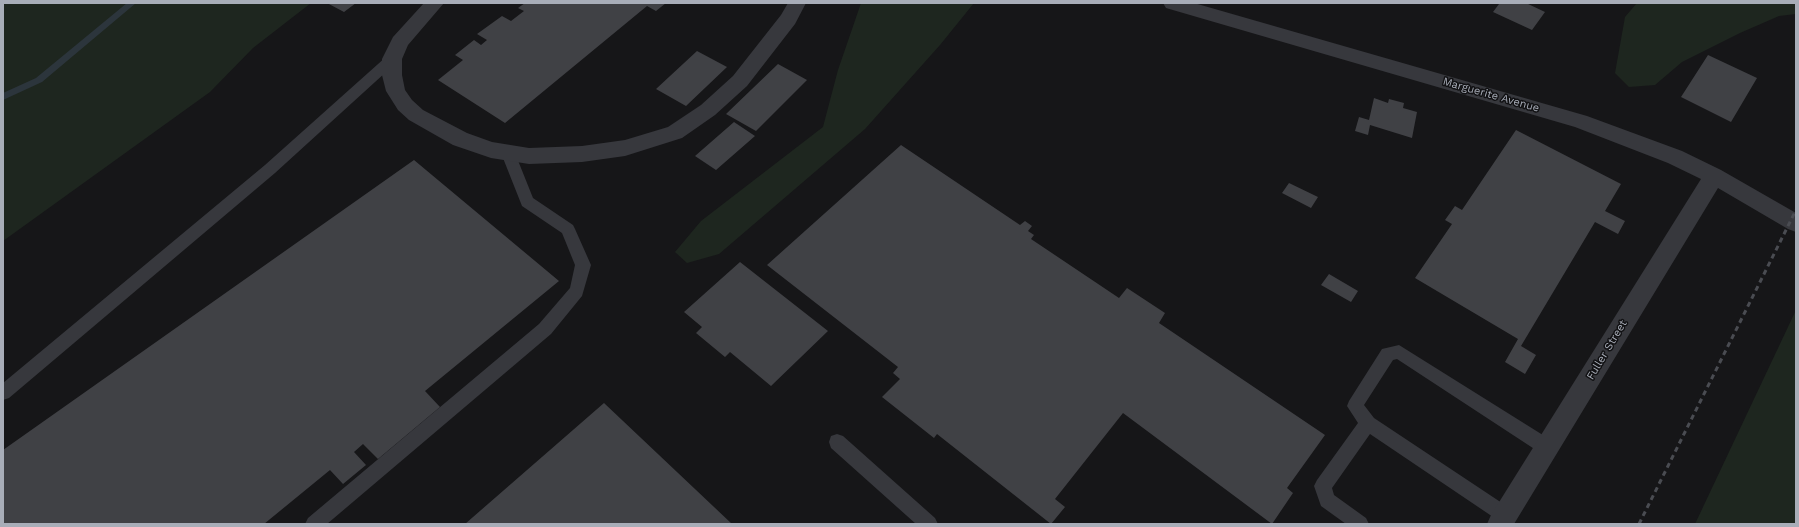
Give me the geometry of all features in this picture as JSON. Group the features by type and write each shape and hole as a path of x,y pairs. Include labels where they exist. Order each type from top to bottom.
{"street":[{"path":"435,3 400,42 392,59 392,75 396,91 405,105 416,115 460,139 491,150 529,156 582,154 624,148 675,133 708,110 740,81 788,19 797,3"},
{"name":"Marguerite Avenue","path":"1172,3 1580,121 1675,157 1714,176 1796,223"},
{"name":"Fuller Street","path":"1502,520 1548,448 1714,176"}],"lane":[{"path":"3,393 270,169 392,59"},
{"path":"314,524 545,329 577,291 583,265 568,229 527,202 508,153"},
{"path":"1502,520 1368,423 1355,406 1388,354 1398,352 1548,448"},
{"path":"1360,524 1327,500 1324,486 1368,423"},
{"path":"837,442 928,524"}],"shaded area":[{"path":"3,3 311,3 253,48 210,92 3,241"},
{"path":"861,3 974,3 940,45 865,129 719,254 687,263 675,252 701,221 823,127 838,70"},
{"path":"1637,3 1796,3 1796,14 1779,16 1740,33 1682,62 1655,85 1629,87 1615,73 1625,17"},
{"path":"1796,310 1796,524 1695,524"}],"building":[{"path":"327,3 356,3 344,12"},
{"path":"525,3 666,3 656,11 647,6 505,123 438,80 463,60 455,55 474,40 481,45 487,40 477,34 502,16 511,21 524,11 518,8"},
{"path":"1497,3 1526,3 1545,12 1532,30 1493,12 1499,4"},
{"path":"697,51 727,67 686,106 656,89"},
{"path":"1708,55 1757,78 1731,122 1681,97"},
{"path":"778,64 807,80 756,131 726,114"},
{"path":"1374,98 1388,103 1389,99 1404,103 1403,108 1417,112 1412,138 1370,125 1368,135 1355,131 1359,117 1369,120"},
{"path":"734,122 755,136 716,170 695,156"},
{"path":"1516,130 1621,184 1605,211 1625,221 1618,234 1595,222 1521,346 1536,355 1525,374 1505,362 1518,339 1415,278 1452,224 1445,220 1455,206 1462,210"},
{"path":"901,145 1020,225 1025,221 1032,226 1028,231 1034,235 1031,239 1119,298 1127,288 1165,313 1159,323 1325,435 1287,488 1293,493 1272,524 1123,413 1055,499 1065,507 1051,524 937,434 934,438 882,397 900,379 893,373 898,367 767,265"},
{"path":"414,160 559,281 425,391 440,407 378,459 363,444 354,452 366,465 343,484 330,470 264,524 3,524 3,450"},
{"path":"1289,183 1318,197 1311,208 1282,193"},
{"path":"740,262 828,331 771,386 730,352 725,357 696,333 702,327 684,312"},
{"path":"1329,274 1358,291 1351,302 1321,285"},
{"path":"604,403 732,524 465,524"}],"waterway":[{"path":"3,97 39,80 132,3"}],"railway":[{"path":"1639,524 1796,210"}]}
